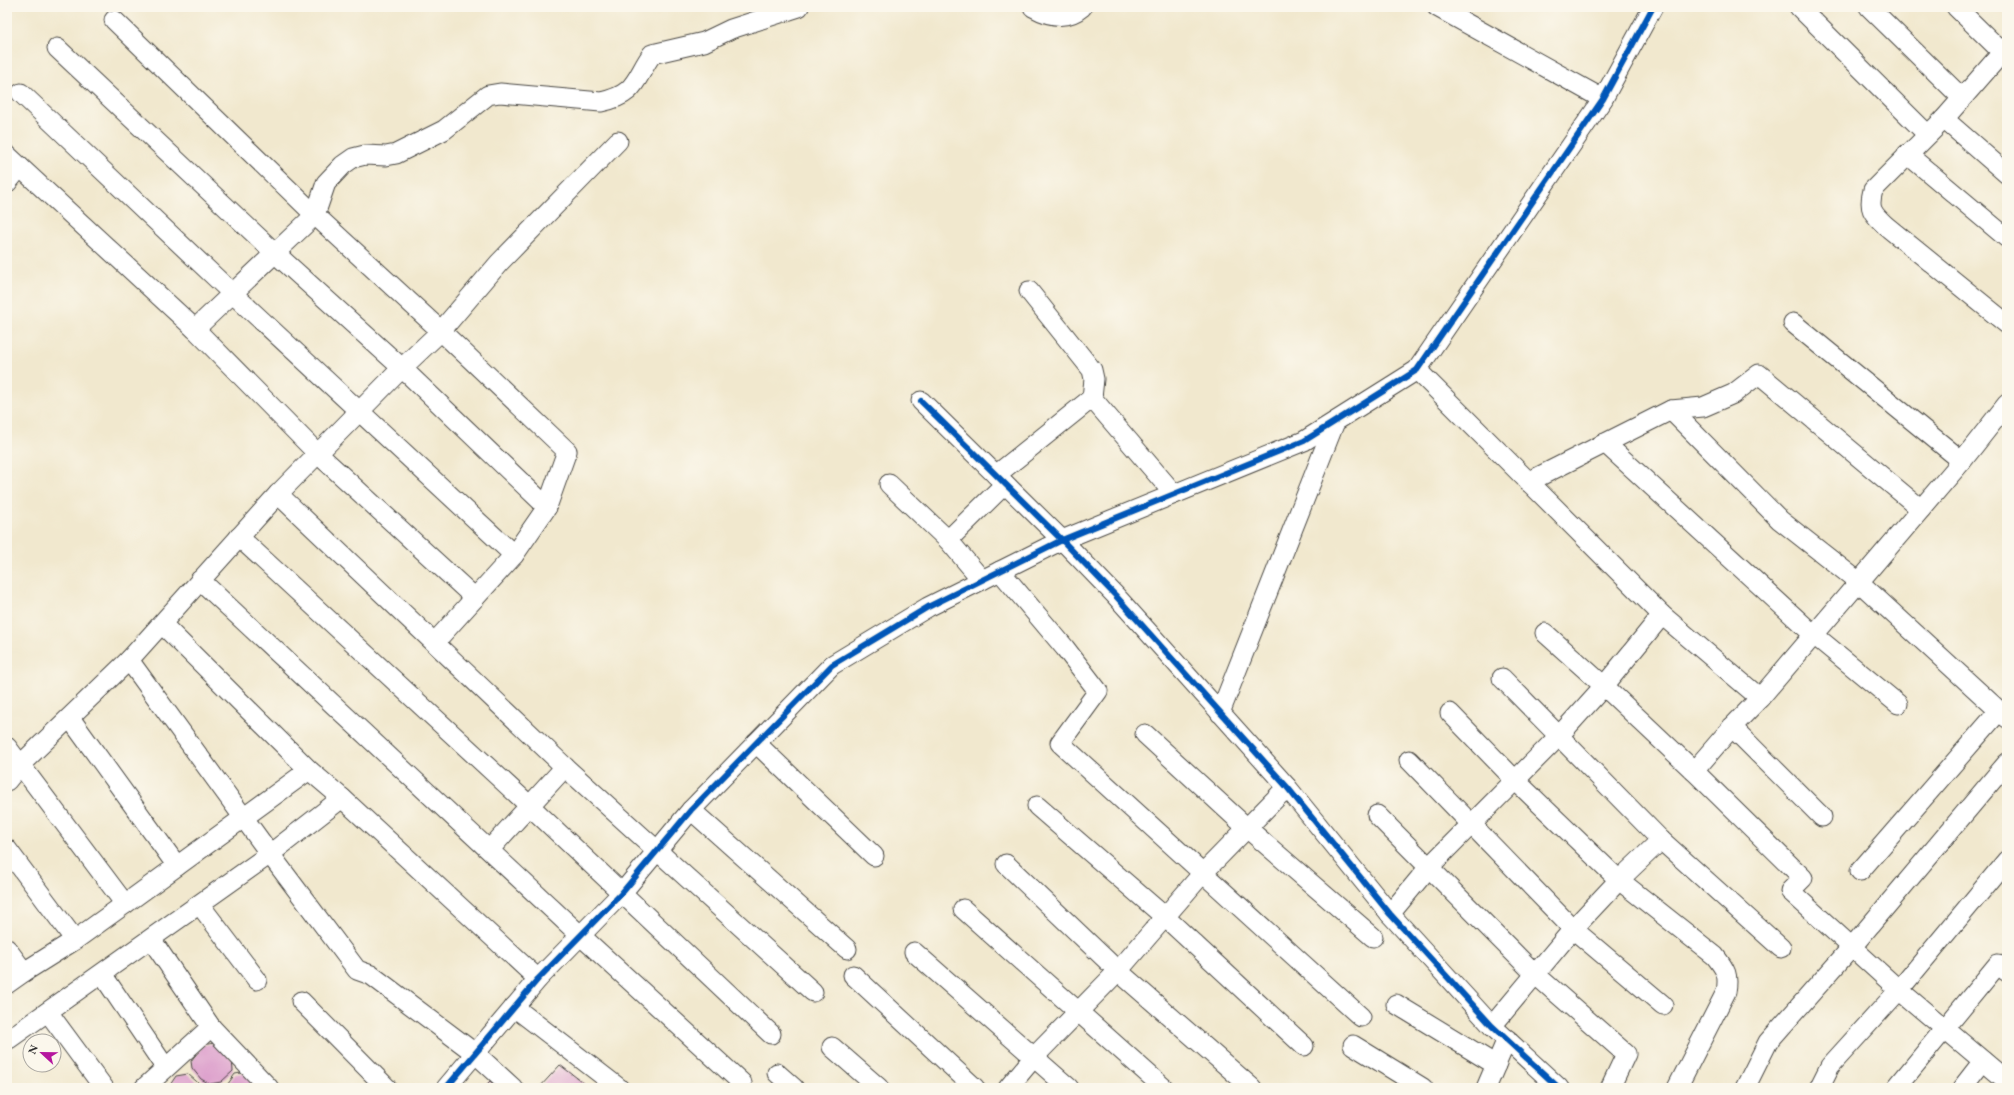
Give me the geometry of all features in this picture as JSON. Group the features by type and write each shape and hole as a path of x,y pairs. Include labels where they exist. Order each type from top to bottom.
{"street":[{"path":"195,329 232,293 276,254 315,215 326,184 343,165 353,158 365,155 386,156 396,154 444,130 488,94 500,93 601,102 618,98 631,89 652,54 704,42 731,29 799,7"},
{"path":"1033,7 1042,12 1057,16 1070,15 1082,7"},
{"path":"1437,7 1603,99"},
{"path":"446,1088 538,979 622,894 691,810 832,665 928,608 1062,540 1304,441 1417,370 1603,99 1653,7"},
{"path":"1799,7 1927,134"},
{"path":"1869,7 1961,97"},
{"path":"1956,7 2005,50 1961,97 1944,119 1927,134 1873,190 1870,203 1874,215 2007,324"},
{"path":"114,20 315,215 441,331 567,451 546,507 514,555 435,642"},
{"path":"58,48 276,254 402,368 546,507"},
{"path":"21,94 359,413 514,555"},
{"path":"1944,119 2007,174"},
{"path":"7,781 20,765 70,718 163,625 200,580 278,494 402,368 441,331 499,264 618,141"},
{"path":"1907,154 2007,238"},
{"path":"7,183 13,161 195,329 317,453 475,598"},
{"path":"948,540 1001,479 1092,398 1094,379 1092,370 1029,291"},
{"path":"1793,323 1962,461"},
{"path":"1417,370 1662,615 1760,698"},
{"path":"1528,482 1671,410 1703,407 1733,394 1759,374 1921,509"},
{"path":"1092,398 1174,494"},
{"path":"920,401 1001,479 1115,595 1287,787 1390,914 1492,1026 1559,1088"},
{"path":"1694,771 1814,635 1962,461 2007,404"},
{"path":"1671,410 1780,520 1859,582 2003,715 1860,871"},
{"path":"1220,713 1335,422"},
{"path":"1605,444 1814,635 1898,704"},
{"path":"889,484 948,540 982,580"},
{"path":"278,494 566,767 813,992"},
{"path":"239,537 531,807 771,1034"},
{"path":"1000,571 1065,648 1098,691 1060,743 1202,874 1362,1017"},
{"path":"200,580 742,1083 738,1088"},
{"path":"1390,914 1430,867 1558,737 1604,686 1662,615"},
{"path":"163,625 309,770 342,798 538,979"},
{"path":"1545,633 1604,686 1694,771 1803,878 1790,891 1851,948 2007,1081"},
{"path":"129,660 270,854 357,970 371,975 476,1054 513,1088"},
{"path":"1502,678 1558,737 1661,840 1781,948"},
{"path":"1450,713 1515,780 1619,880 1715,956 1723,966 1728,978 1726,992 1677,1088"},
{"path":"70,718 177,866"},
{"path":"1732,727 1822,817"},
{"path":"1145,734 1247,828 1373,937"},
{"path":"756,743 874,856"},
{"path":"7,747 125,904"},
{"path":"1409,760 1472,823 1573,929 1663,1005"},
{"path":"1745,1088 1768,1042 1851,948 2007,763"},
{"path":"490,849 531,807 566,767"},
{"path":"7,984 75,940 309,770"},
{"path":"1008,1088 1034,1057 1118,971 1202,874 1287,787"},
{"path":"9,1039 200,905 270,854 342,798"},
{"path":"1037,806 1165,917 1304,1046"},
{"path":"691,810 847,950"},
{"path":"1377,815 1536,975 1626,1054 1610,1088"},
{"path":"1492,1026 1573,929 1619,880 1661,840"},
{"path":"7,849 75,940"},
{"path":"1819,1088 1830,1066 1899,990 2007,860"},
{"path":"1006,864 1118,971 1252,1088"},
{"path":"200,905 257,980"},
{"path":"962,908 1164,1088"},
{"path":"151,939 211,1027 269,1088"},
{"path":"7,949 24,972"},
{"path":"914,952 1069,1088"},
{"path":"1896,1088 1945,1029 2004,963"},
{"path":"102,974 165,1067"},
{"path":"853,975 975,1088"},
{"path":"301,1002 387,1088"},
{"path":"1396,1004 1496,1065"},
{"path":"514,1007 607,1085"},
{"path":"48,1012 104,1088"},
{"path":"144,1088 165,1067 211,1027"},
{"path":"1486,1088 1507,1040"},
{"path":"1352,1045 1423,1088"},
{"path":"832,1047 879,1088"},
{"path":"1962,1088 1983,1061"},
{"path":"777,1073 794,1088"}],"building":[{"path":"215,1043 232,1059 233,1071 221,1082 210,1084 201,1079 192,1068 191,1061 203,1045"},
{"path":"560,1065 585,1084 581,1088 539,1088"},
{"path":"247,1072 265,1088 225,1088 235,1074"},
{"path":"188,1074 204,1088 168,1088 176,1076"},
{"path":"490,1081 498,1088 483,1088"}],"cycle path":[{"path":"446,1088 538,979 621,894 691,810 832,665 928,607 1062,540 1304,441 1417,370 1603,99 1653,7"},
{"path":"921,401 1062,540 1115,595 1287,787 1390,914 1492,1026 1559,1088"}]}
